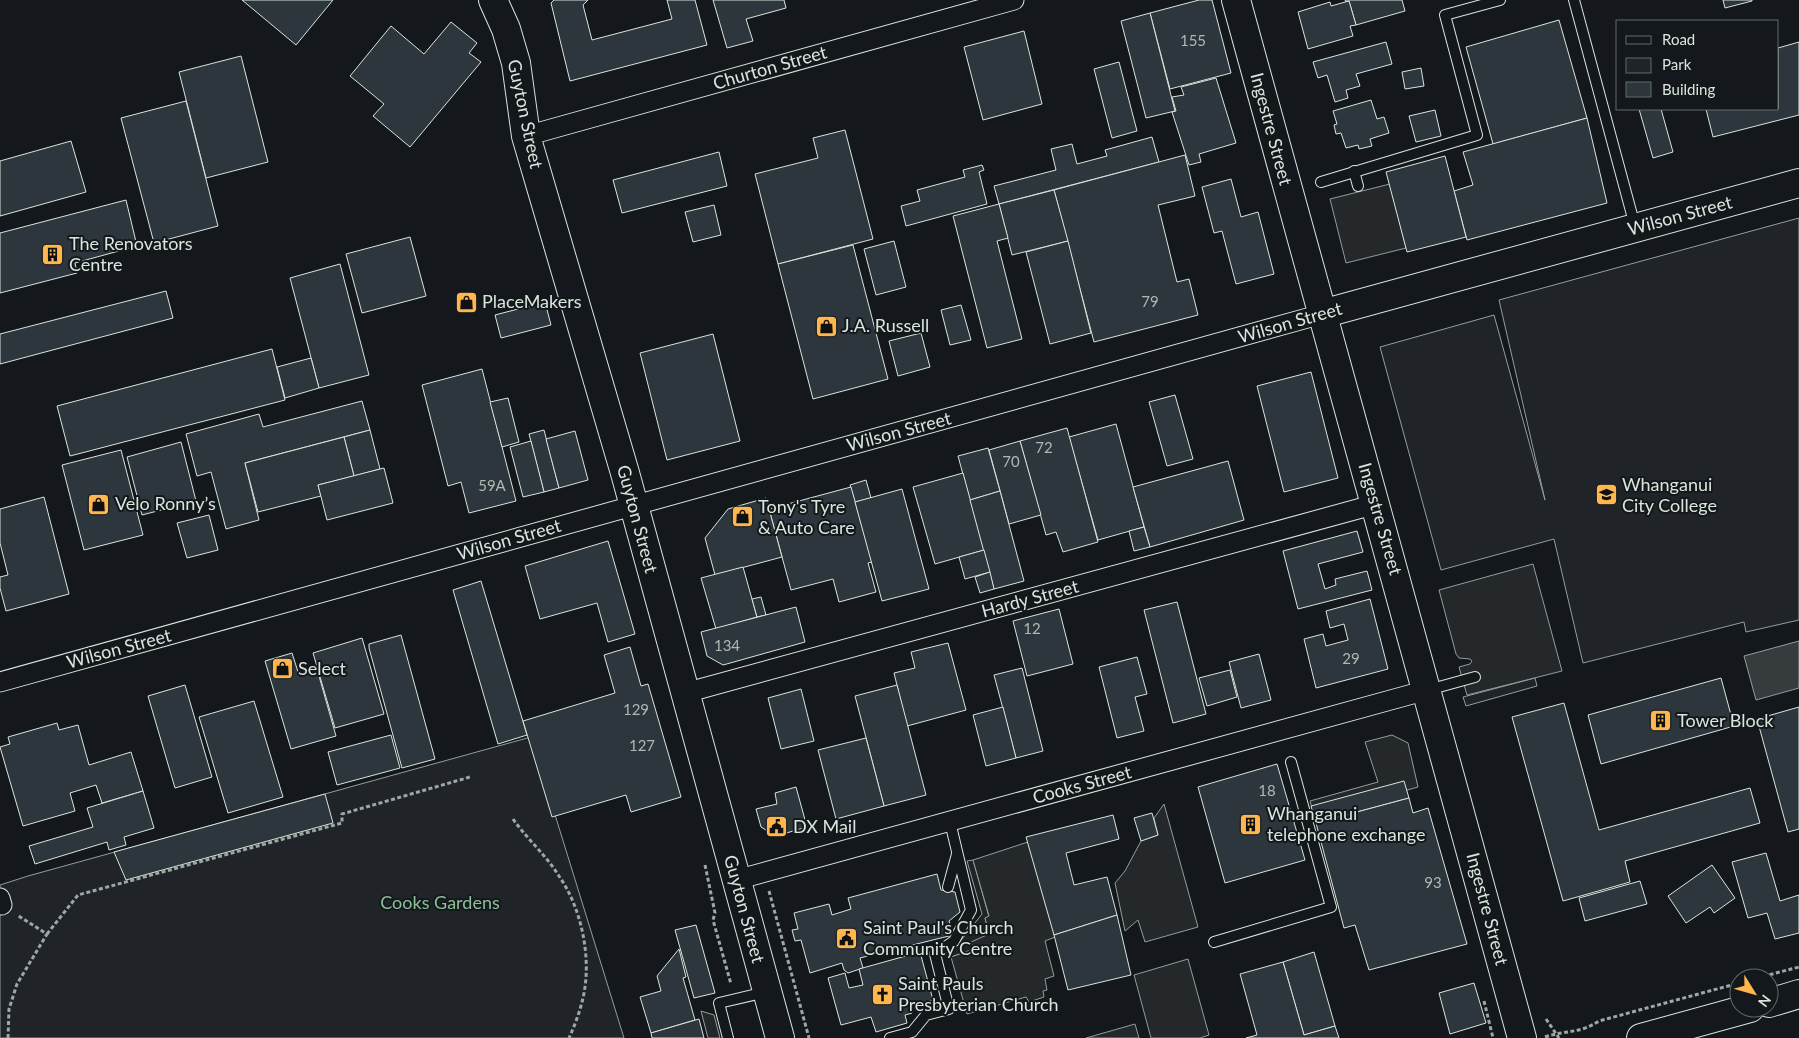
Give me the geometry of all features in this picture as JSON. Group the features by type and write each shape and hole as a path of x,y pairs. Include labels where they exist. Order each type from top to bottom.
{"main road":[{"name":"Guyton Street","path":"493,0 506,29 516,63 526,136 633,506 780,1038"},
{"name":"Ingestre Street","path":"1236,0 1427,690 1534,1034"},
{"name":"Wilson Street","path":"1322,314 1799,183"},
{"path":"1779,1000 1799,994"},
{"path":"1641,1038 1729,1014"}],"street":[{"name":"Churton Street","path":"526,136 1014,0"},
{"name":"Wilson Street","path":"0,682 1322,314"},
{"name":"Hardy Street","path":"685,694 1376,504"},
{"name":"Cooks Street","path":"736,880 1427,690"}],"lane":[{"path":"1321,182 1477,135 1445,15 1500,0"},
{"path":"1574,0 1636,228"},
{"path":"1354,171 1358,186"},
{"path":"1427,690 1475,677"},
{"path":"1214,942 1331,907 1291,762"},
{"path":"890,1038 912,1032 926,1016 949,1009 936,954 954,941 971,910 950,822"},
{"path":"948,887 957,853"},
{"path":"728,1038 719,1003 767,992"}],"path":[{"path":"8,1038 9,1009 18,984 47,934 78,895 342,823 342,814 470,777"},
{"path":"513,819 561,878 580,921 585,943 586,977 584,997 569,1038"},
{"path":"705,865 715,913 713,920 735,999"},
{"path":"770,895 809,1038"},
{"path":"1,904 47,934"},
{"path":"1779,972 1799,966"},
{"path":"1484,1001 1493,1038"},
{"path":"1546,1019 1559,1038"},
{"path":"1534,1034 1552,1028"}],"green space":[{"path":"1799,218 1799,620 1746,632 1744,622 1583,663 1554,539 1441,570 1380,347 1494,315 1545,500 1499,300"},
{"path":"1535,678 1537,686 1466,706 1463,697"},
{"name":"Cooks Gardens","path":"531,737 624,1038 0,1038 0,885"},
{"path":"973,860 989,917 985,918 989,934 974,949 951,957 950,954 982,914 967,861"}],"shaded area":[{"path":"1390,184 1406,248 1346,263 1330,199"},
{"path":"1533,564 1562,671 1467,695 1459,667 1470,664 1472,661 1459,658 1456,654 1439,590"},
{"path":"1799,641 1799,688 1756,700 1744,656"},
{"path":"1392,735 1408,743 1418,787 1314,816 1310,801 1378,782 1365,742"},
{"path":"1164,804 1198,927 1145,942 1138,920 1125,931 1115,883 1125,871 1141,841 1158,835 1154,818"},
{"path":"1028,842 1055,937 1045,941 1054,976 1045,979 1047,990 1043,991 1044,997 1029,1002 1026,997 967,1014 951,957 974,949 971,942 989,934 985,918 989,916 973,860"},
{"path":"1188,959 1209,1035 1200,1038 1151,1038 1134,975"},
{"path":"701,1011 714,1015 720,1038 708,1038"},
{"path":"1135,1024 1139,1038 1086,1038"}],"building":[{"path":"242,0 333,0 296,45"},
{"path":"554,0 588,0 583,5 592,40 672,19 667,0 695,0 707,45 570,81 551,3"},
{"path":"713,0 784,0 786,8 746,19 753,41 727,48"},
{"path":"1199,0 1212,0 1231,73 1170,89 1150,13"},
{"path":"1345,0 1402,0 1405,11 1356,25 1349,1 1346,2"},
{"path":"1723,0 1752,0 1752,1 1725,8"},
{"path":"1349,1 1356,25 1350,26 1353,36 1308,49 1298,12 1330,2 1331,6"},
{"path":"1150,13 1175,111 1146,118 1121,21"},
{"path":"1559,20 1587,118 1493,144 1466,47"},
{"path":"451,22 477,43 469,53 481,62 410,147 373,116 384,104 350,76 391,26 424,54"},
{"path":"1024,31 1042,104 983,120 964,47"},
{"path":"1386,42 1392,64 1356,74 1360,86 1346,90 1348,98 1335,102 1327,75 1318,78 1313,62"},
{"path":"1799,42 1799,115 1713,137 1706,110 1779,110 1779,48"},
{"path":"241,56 268,162 206,178 179,72"},
{"path":"1119,62 1137,131 1112,138 1094,69"},
{"path":"1421,68 1424,86 1405,89 1402,72"},
{"path":"1216,78 1236,143 1199,154 1201,162 1189,165 1172,112 1176,111 1172,97 1184,95 1181,87"},
{"path":"1371,100 1377,119 1384,117 1389,133 1370,139 1372,146 1359,149 1358,145 1346,148 1341,133 1336,134 1334,125 1337,124 1333,111"},
{"path":"186,101 218,226 154,243 121,118"},
{"path":"1435,110 1441,136 1416,142 1409,116"},
{"path":"1639,110 1661,110 1673,152 1653,158"},
{"path":"1587,118 1607,203 1467,240 1454,191 1473,185 1463,152"},
{"path":"845,130 873,239 778,264 755,174 818,158 813,138"},
{"path":"1152,137 1159,162 999,204 994,186 1056,170 1051,149 1072,144 1077,164 1107,156 1105,150"},
{"path":"71,141 86,192 0,216 0,161"},
{"path":"719,152 727,186 622,213 613,180"},
{"path":"1185,155 1195,196 1158,205 1177,282 1189,279 1198,315 1094,342 1054,190"},
{"path":"1445,156 1466,237 1407,252 1386,172"},
{"path":"982,165 984,170 979,172 987,204 906,226 901,206 920,201 917,190 965,177 963,170"},
{"path":"1231,179 1241,217 1258,212 1274,274 1236,284 1222,231 1214,233 1202,187"},
{"path":"1054,190 1068,241 1012,255 999,204"},
{"name":"The Renovators Centre","path":"126,200 137,246 75,263 77,273 0,293 0,233"},
{"path":"999,204 1008,238 997,241 1022,339 987,348 953,216"},
{"path":"714,205 721,235 693,242 685,212"},
{"path":"410,237 426,296 362,313 346,254"},
{"path":"894,241 906,287 876,295 864,249"},
{"path":"1068,241 1091,333 1050,344 1026,252"},
{"path":"853,245 888,379 813,399 778,264"},
{"path":"340,264 369,375 319,388 290,278"},
{"path":"166,291 173,318 0,364 0,334"},
{"path":"545,302 551,325 501,338 495,315"},
{"path":"961,305 971,340 950,345 941,310"},
{"path":"921,333 930,367 898,376 889,341"},
{"path":"713,334 740,441 667,460 640,353"},
{"path":"272,349 285,400 70,456 57,406"},
{"path":"311,358 319,388 285,398 277,367"},
{"path":"482,369 516,501 469,513 461,482 448,486 422,385"},
{"path":"1311,372 1338,478 1284,492 1257,386"},
{"path":"1175,395 1193,459 1167,466 1149,402"},
{"path":"508,398 519,442 502,447 490,402"},
{"path":"362,401 370,430 245,463 259,520 226,529 211,472 197,476 186,434 259,414 263,427"},
{"path":"1116,424 1144,527 1098,540 1069,437"},
{"path":"1067,428 1098,542 1063,552 1056,532 1046,535 1020,441"},
{"path":"370,430 380,469 354,476 344,437"},
{"path":"544,430 559,488 544,492 529,434"},
{"path":"575,431 588,480 559,488 546,439"},
{"path":"344,437 354,476 318,485 321,496 258,512 245,463"},
{"path":"531,441 544,492 523,497 510,447"},
{"path":"1020,441 1041,515 1009,524 989,450"},
{"path":"181,442 196,501 142,515 127,457"},
{"path":"988,448 1000,491 970,500 958,456"},
{"path":"121,450 143,535 84,550 62,465"},
{"path":"1228,461 1244,520 1150,547 1133,487"},
{"path":"384,468 393,503 327,520 318,485"},
{"path":"963,473 984,550 935,564 913,487"},
{"path":"866,480 871,498 855,502 850,485"},
{"path":"851,487 872,562 868,563 876,592 839,602 833,579 791,590 769,509"},
{"path":"902,489 929,589 882,601 855,502"},
{"path":"1000,491 1024,581 994,589 970,500"},
{"path":"44,497 69,594 6,611 0,588 0,577 8,575 0,543 0,509"},
{"path":"766,498 782,557 715,575 705,538 728,509"},
{"path":"209,515 218,550 187,558 177,523"},
{"path":"1144,527 1150,547 1134,551 1129,531"},
{"path":"1357,531 1363,552 1318,564 1325,589 1336,585 1335,579 1367,571 1372,590 1298,609 1283,551"},
{"path":"608,541 635,634 608,642 597,603 540,619 525,566"},
{"path":"984,550 990,572 965,579 959,557"},
{"path":"743,567 757,617 716,629 701,578"},
{"path":"990,572 994,589 980,593 975,577"},
{"path":"481,581 527,735 498,744 453,590"},
{"path":"761,597 766,615 757,617 752,599"},
{"path":"1370,599 1388,669 1316,688 1304,639 1323,634 1326,646 1348,640 1344,624 1330,628 1326,611"},
{"path":"1177,602 1206,714 1173,723 1144,610"},
{"path":"796,607 805,642 723,665 707,656 701,632"},
{"path":"1059,609 1073,664 1027,676 1013,621"},
{"path":"401,635 435,759 402,768 369,648 369,644"},
{"path":"362,638 384,714 335,728 313,653"},
{"path":"948,643 966,710 907,726 894,673 915,668 911,652"},
{"path":"630,647 641,686 648,684 681,797 631,812 626,795 552,817 523,721 615,693 604,655"},
{"path":"292,653 299,675 317,669 336,736 291,749 265,661"},
{"path":"1259,654 1271,700 1241,708 1229,662"},
{"path":"1137,657 1147,694 1135,697 1144,731 1117,738 1099,667"},
{"path":"1022,668 1043,751 1016,758 994,675"},
{"path":"1230,670 1237,697 1207,706 1199,678"},
{"name":"Tower Block","path":"1721,678 1734,726 1601,764 1588,715"},
{"path":"185,685 212,777 175,788 148,696"},
{"path":"897,685 926,795 884,806 855,696"},
{"path":"801,689 814,741 781,749 768,698"},
{"path":"254,701 283,797 228,813 199,717"},
{"path":"1564,703 1599,830 1750,788 1760,823 1625,861 1630,882 1563,901 1512,717"},
{"path":"1003,707 1016,758 986,766 973,715"},
{"path":"1799,707 1799,829 1788,832 1757,719"},
{"path":"57,723 59,730 78,725 89,765 131,752 143,791 102,803 96,785 70,793 75,811 23,826 0,747 10,744 8,737"},
{"path":"391,735 400,768 337,785 328,752"},
{"path":"866,738 884,806 836,819 818,750"},
{"name":"Whanganui telephone exchange","path":"1277,764 1305,860 1225,883 1198,787"},
{"path":"1404,781 1409,798 1316,823 1311,806"},
{"path":"796,787 807,827 776,836 761,827 756,809 777,804 775,793"},
{"path":"143,791 154,828 124,837 126,845 109,850 107,842 35,864 29,846 93,827 87,808"},
{"path":"325,794 333,823 126,880 114,852"},
{"path":"1409,798 1413,813 1428,808 1467,944 1369,970 1355,925 1344,928 1316,823"},
{"path":"1152,813 1158,835 1141,841 1134,818"},
{"path":"1113,815 1119,839 1066,853 1074,885 1107,877 1117,915 1054,935 1026,837"},
{"path":"1766,853 1780,901 1799,895 1799,933 1775,939 1767,913 1748,918 1732,862"},
{"path":"1712,865 1735,898 1714,913 1710,907 1686,923 1668,896"},
{"path":"937,874 941,890 955,892 960,912 949,921 953,935 860,958 863,968 848,973 844,970 842,963 810,973 801,940 795,941 792,930 798,929 794,913 829,904 832,915 851,909 848,898"},
{"path":"1640,881 1647,904 1585,921 1579,898"},
{"path":"1117,915 1131,975 1068,990 1054,935"},
{"path":"696,925 715,993 694,998 675,930"},
{"path":"679,949 686,977 683,978 695,1020 651,1033 640,997 661,991 657,976"},
{"name":"Saint Pauls Presbyterian Church","path":"920,952 933,1000 910,1007 912,1013 905,1015 907,1023 876,1032 871,1017 841,1025 828,978 845,973 849,988 863,985 859,969"},
{"path":"1314,952 1335,1026 1304,1035 1283,962"},
{"path":"1283,962 1304,1035 1335,1026 1339,1038 1246,1038 1257,1035 1240,974"},
{"path":"1474,983 1486,1023 1450,1034 1439,993"},
{"path":"699,1019 704,1038 652,1038 651,1033"}],"place":[{"name":"The Renovators Centre","path":"53,254"},
{"name":"PlaceMakers","path":"466,302"},
{"name":"J.A. Russell","path":"826,326"},
{"name":"Whanganui City College","path":"1606,495"},
{"name":"Velo Ronny’s","path":"99,504"},
{"name":"Tony's Tyre & Auto Care","path":"742,517"},
{"name":"Select","path":"282,669"},
{"name":"Tower Block","path":"1661,721"},
{"name":"Whanganui telephone exchange","path":"1251,824"},
{"name":"DX Mail","path":"777,827"},
{"name":"Saint Paul's Church Community Centre","path":"847,938"},
{"name":"Saint Pauls Presbyterian Church","path":"882,994"}]}
